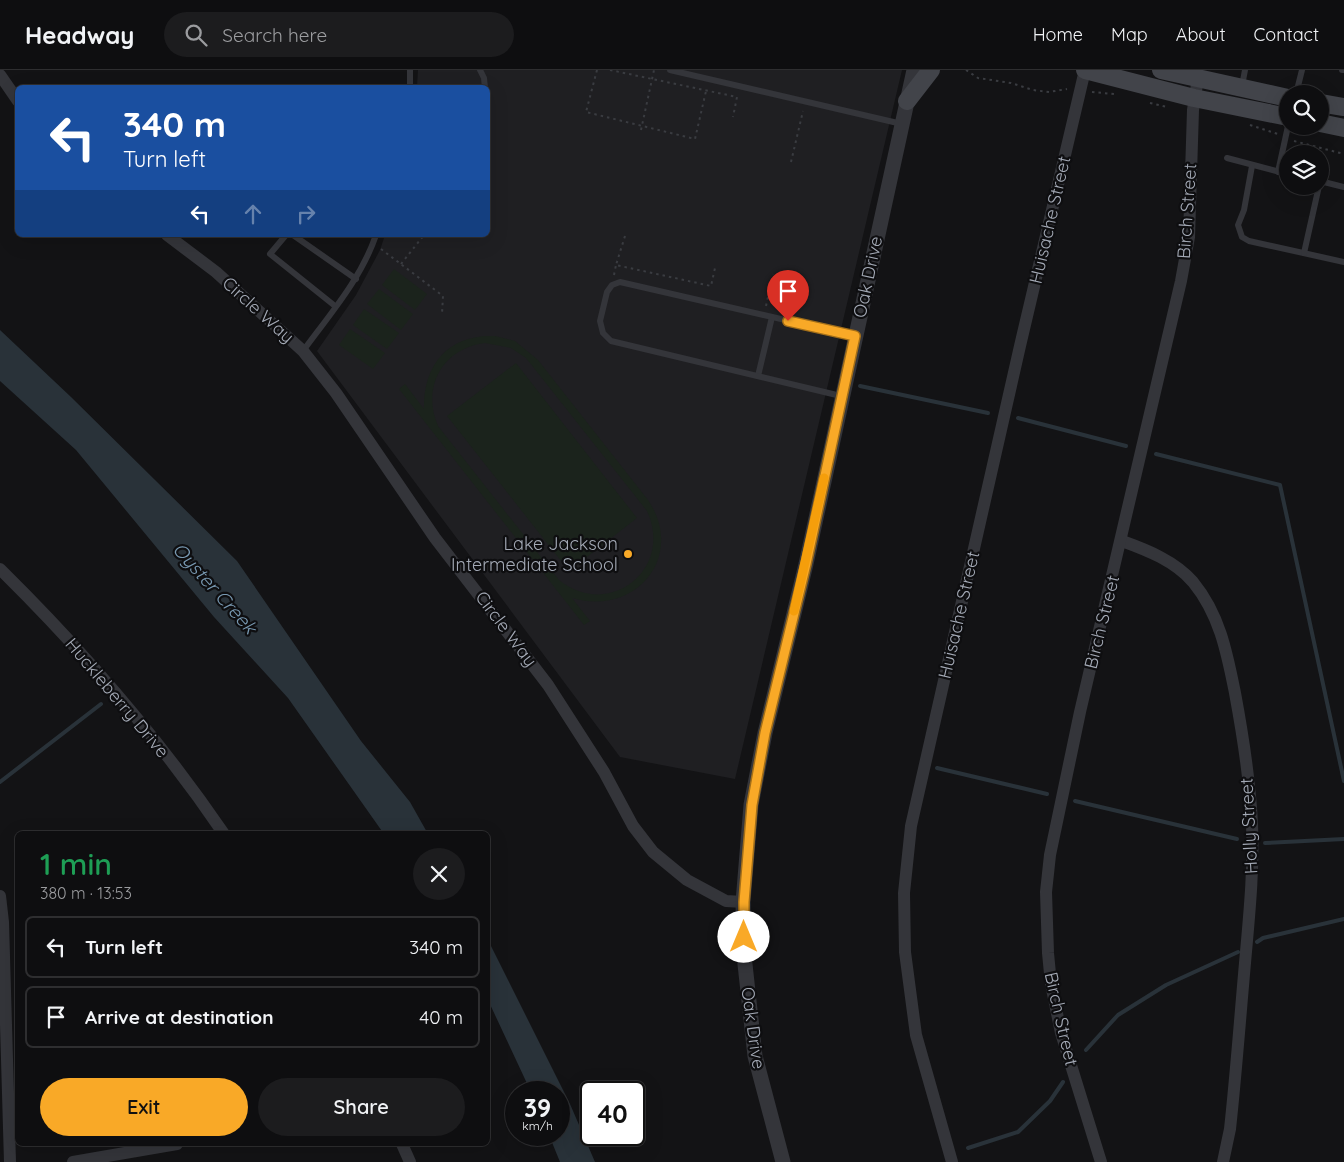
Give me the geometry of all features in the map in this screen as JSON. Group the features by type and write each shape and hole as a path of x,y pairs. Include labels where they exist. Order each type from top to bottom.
{"main road":[{"path":"907,102 930,70"},
{"path":"1085,70 1193,104 1279,116"},
{"path":"1162,70 1207,78 1279,96"},
{"path":"1329,104 1344,107"},
{"path":"1329,125 1343,129"}],"street":[{"name":"Oak Drive","path":"783,1162 755,1056 744,955 744,902 752,805 914,70"},
{"name":"Huisache Street","path":"952,1162 916,1035 905,952 904,893 911,826 1085,70"},
{"path":"0,75 15,97"},
{"name":"Birch Street","path":"1101,1162 1061,1032 1051,984 1046,923 1046,892 1050,855 1078,722 1122,541 1189,236 1193,104 1207,78"},
{"name":"Circle Way","path":"170,237 216,272 303,351 336,393 434,538 548,685 604,772 633,826 653,852 695,884 726,901 744,902"},
{"name":"Holly Street","path":"1122,541 1151,552 1172,564 1192,581 1203,596 1216,618 1225,645 1243,738 1252,824 1252,892 1232,1111 1224,1162"},
{"name":"Huckleberry Drive","path":"0,569 50,619 104,680 199,797 222,831"},
{"path":"0,896 7,966 10,1162"},
{"path":"73,1162 165,1146"},
{"path":"403,1146 410,1162"}],"lane":[{"path":"410,70 410,85"},
{"path":"480,70 484,85"},
{"path":"670,70 902,124"},
{"path":"1241,88 1245,70"},
{"path":"1298,85 1302,70"},
{"path":"1227,158 1278,172 1286,137"},
{"path":"1252,166 1244,210 1238,224 1242,237 1249,241 1344,262"},
{"path":"1329,184 1344,187"},
{"path":"1304,253 1317,195"},
{"path":"284,237 270,254 335,306"},
{"path":"296,237 356,279"},
{"path":"303,351 356,279 375,237"},
{"path":"841,396 611,341 602,333 600,321 607,292 612,285 620,282 855,336"},
{"path":"758,376 772,317"}],"path":[{"path":"597,70 586,112 642,128 695,139 706,91"},
{"path":"610,70 737,97 732,116"},
{"path":"642,128 654,70"},
{"path":"966,70 978,78 1011,82 1034,90 1080,90 1117,94"},
{"path":"1146,101 1158,106 1193,104"},
{"path":"791,162 805,102"},
{"path":"1245,124 1302,144 1344,154"},
{"path":"625,236 616,265 711,286 715,268"},
{"path":"401,264 422,237"},
{"path":"373,243 442,296 442,314"},
{"path":"763,315 773,274"}],"shaded area":[{"name":"Lake Jackson Intermediate School","path":"418,70 902,70 735,779 620,757 317,351 356,295 380,250 384,237 490,237 490,85 417,85"},
{"path":"394,269 427,294 415,310 382,285"},
{"path":"379,289 413,314 401,330 367,304"},
{"path":"364,309 399,333 387,349 353,325"},
{"path":"350,329 385,353 373,369 339,345"},
{"path":"495,336 515,341 538,360 648,500 658,521 661,542 658,561 648,577 634,590 616,599 595,602 572,598 590,621 584,625 399,389 405,384 424,409 428,378 442,355 452,346 464,340","holes":["485,343 511,348 526,358 647,511 653,533 652,552 644,569 632,583 616,591 598,594 578,591 559,580 438,426 433,411 432,397 434,384 439,372 447,361 470,346"]},
{"path":"516,363 637,518 569,571 447,416"}],"water":[{"name":"Oyster Creek","path":"0,330 71,397 237,561 361,741 410,802 426,831 382,831 288,698 214,617 76,450 0,381"},
{"path":"490,944 558,1081 526,1081 490,1004"},
{"path":"570,1104 580,1127 580,1146 588,1146 595,1162 560,1162 553,1146 570,1146"}],"waterway":[{"path":"860,386 988,413"},
{"path":"1018,418 1126,446"},
{"path":"1156,454 1280,485 1344,781"},
{"path":"0,782 101,704"},
{"path":"937,768 1047,794"},
{"path":"1075,801 1237,839"},
{"path":"1265,843 1344,839"},
{"path":"1257,942 1263,938 1344,919"},
{"path":"1086,1050 1118,1015 1166,985 1238,952"},
{"path":"968,1148 1018,1132 1050,1101 1063,1082"}],"slow traffic":[{"path":"794,611 824,478"}],"place":[{"name":"Lake Jackson Intermediate School","path":"628,554"}],"route":[{"path":"744,937 744,902 752,805 765,733 806,564 855,336 788,321"}]}
